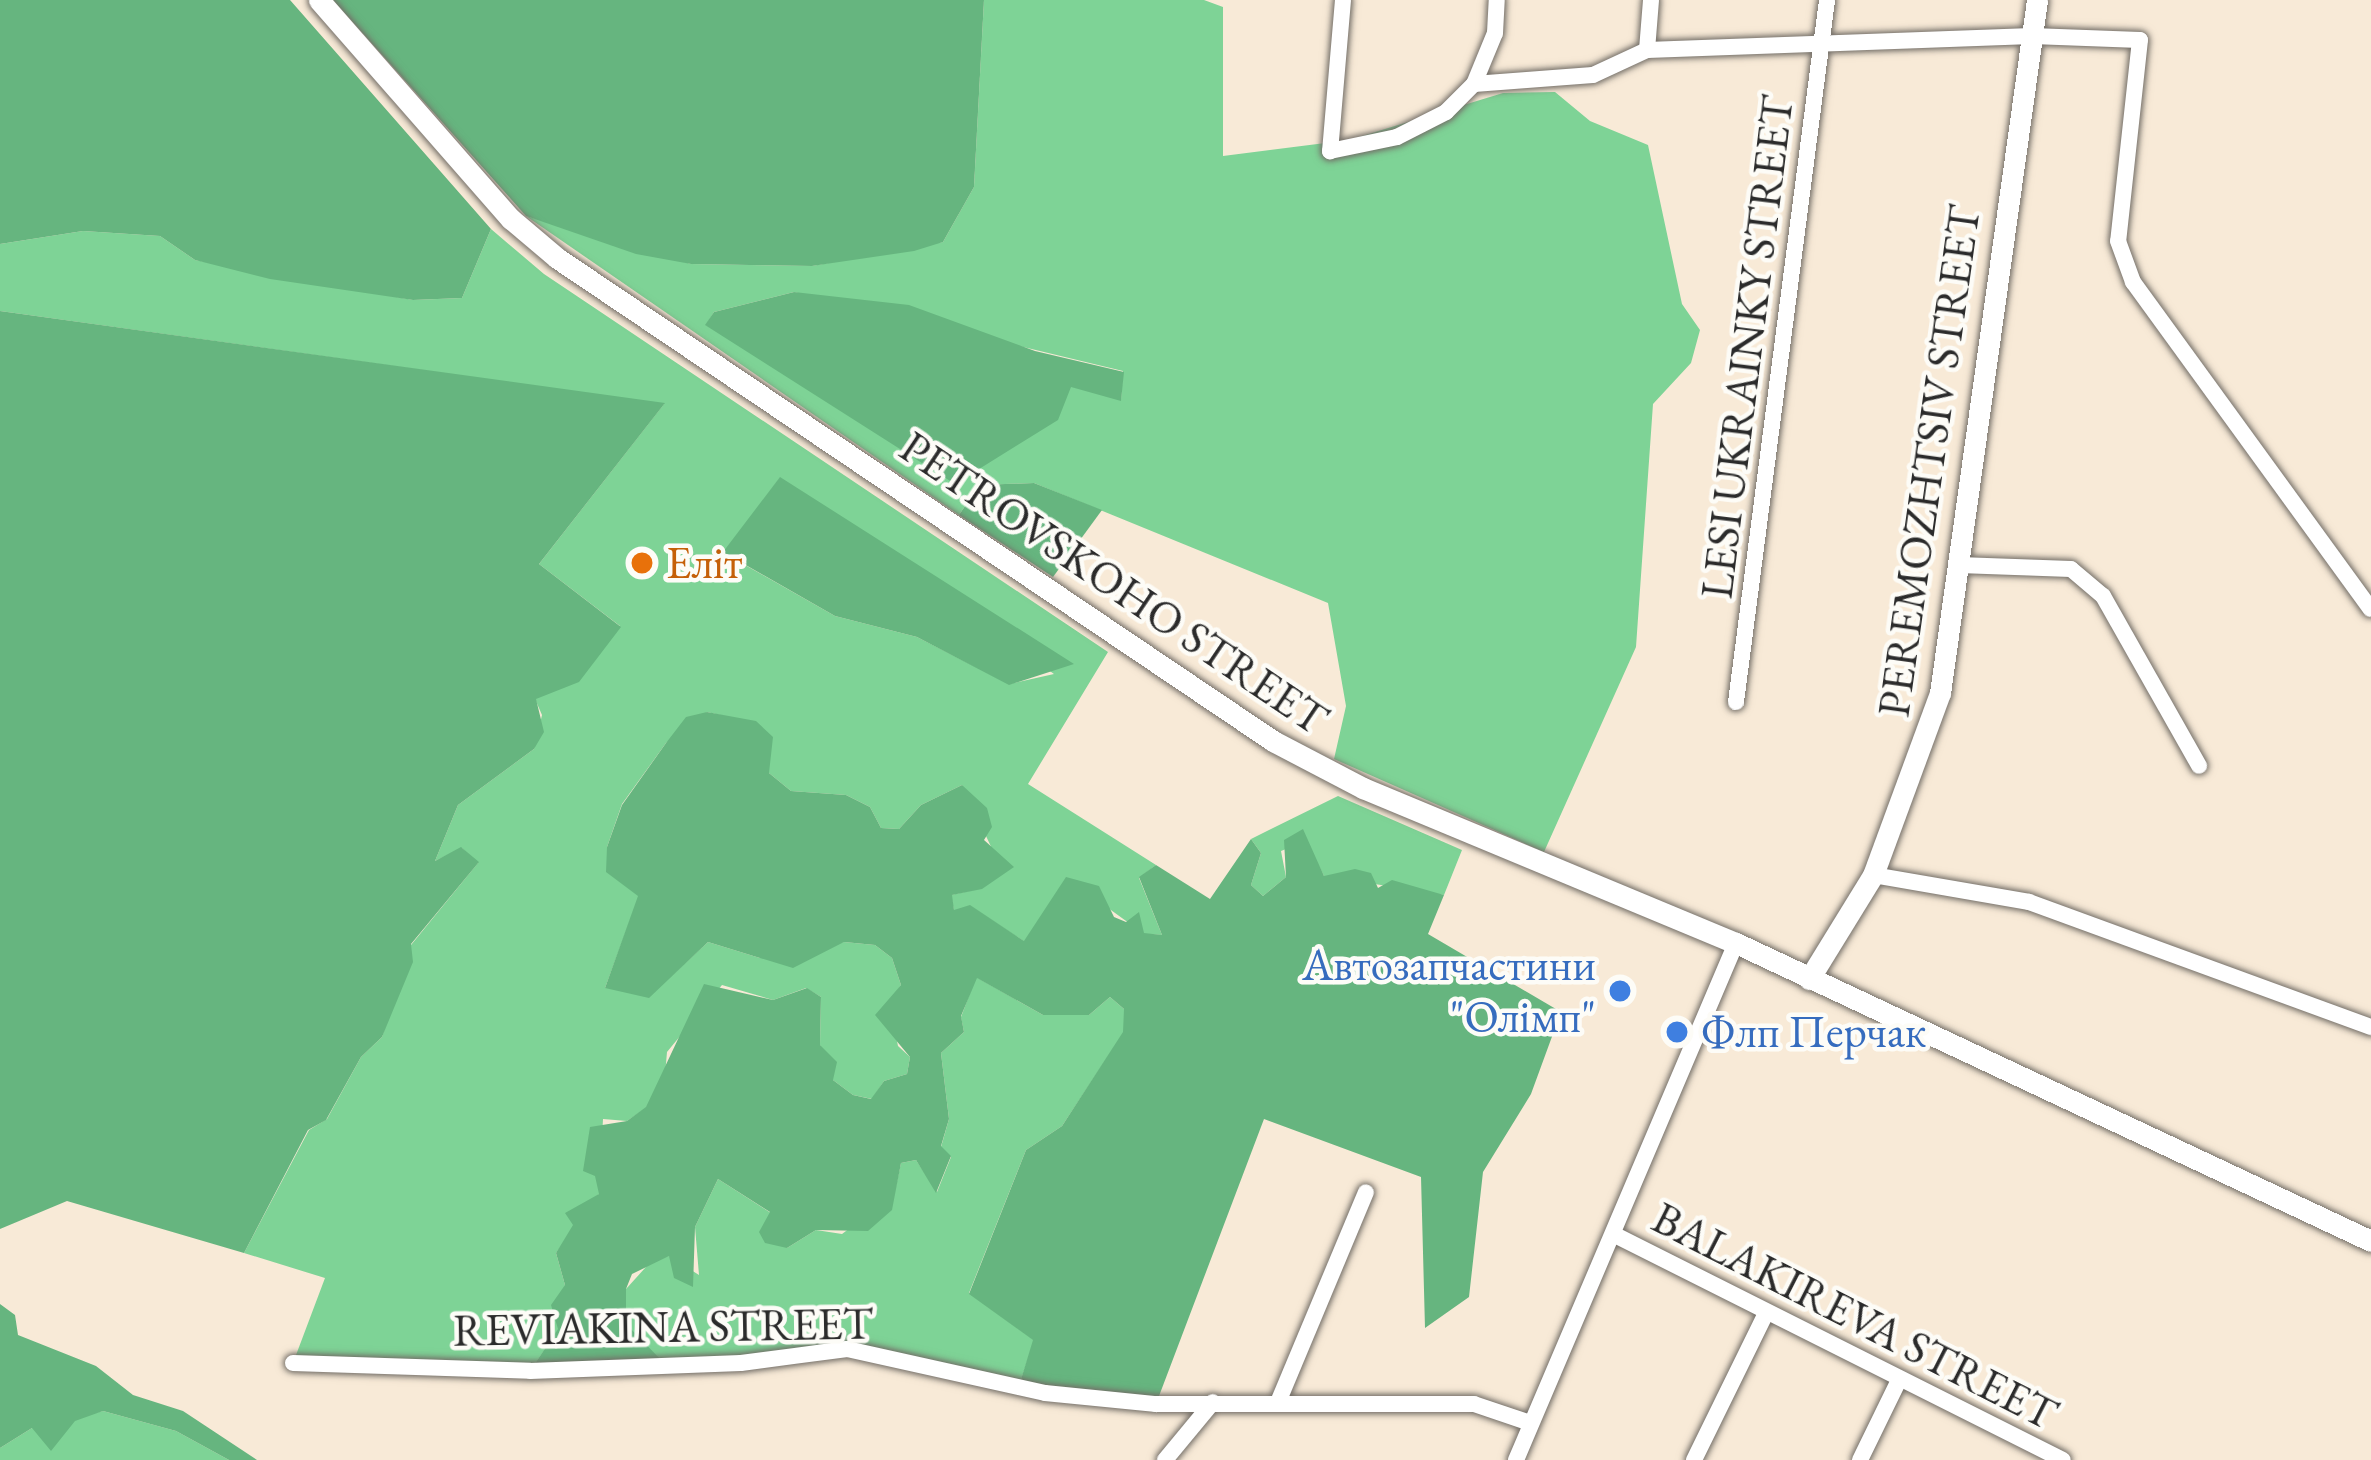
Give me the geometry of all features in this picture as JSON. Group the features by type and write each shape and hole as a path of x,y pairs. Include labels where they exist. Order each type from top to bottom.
{"main road":[{"name":"PETROVSKOHO STREET","path":"320,0 512,219 557,258 1232,716 1363,788 1736,943 2371,1241"},
{"name":"PEREMOZHTSIV STREET","path":"1809,979 1873,875 1923,755 1960,565 2037,0"}],"street":[{"path":"1343,0 1330,151 1397,137 1446,112 1474,85 1495,33 1497,0"},
{"path":"1647,50 1651,0"},
{"name":"LESI UKRAINKY STREET","path":"1736,702 1828,0"},
{"path":"1474,85 1592,76 1647,50 2032,36 2140,40 2118,242 2133,282 2371,609"},
{"path":"1960,565 2072,569 2103,596 2199,766"},
{"path":"1873,875 2029,902 2371,1027"},
{"path":"1516,1460 1736,943"},
{"path":"1279,1400 1366,1192"},
{"name":"BALAKIREVA STREET","path":"1615,1235 1765,1317 2062,1460"},
{"path":"1694,1460 1765,1317"},
{"name":"REVIAKINA STREET","path":"292,1363 530,1371 741,1363 847,1349 1045,1393 1213,1402 1474,1404 1531,1423"},
{"path":"1860,1460 1899,1380"},
{"path":"1165,1460 1213,1402"}],"green space":[{"path":"0,0 290,0 491,229 462,298 413,300 270,279 195,260 160,236 83,231 0,244"},
{"path":"333,0 984,0 974,187 943,242 914,251 812,266 691,264 636,254 526,216"},
{"path":"984,0 1204,0 1223,7 1223,156 1349,140 1503,93 1555,92 1590,121 1648,145 1682,304 1700,330 1691,363 1653,404 1636,647 1544,852 1334,759 1346,706 1328,603 1034,483 979,485 959,515 526,216 691,264 812,266 943,242 974,187","holes":["794,292 1123,371 1121,400 1070,386 837,404 706,325 714,312"]},
{"path":"491,229 544,274 1108,652 1028,784 1156,865 1139,878 1162,935 1144,934 1104,905 1061,895 1025,942 970,906 954,911 951,895 982,888 994,853 962,785 921,805 899,829 881,828 870,807 846,795 791,791 769,773 767,752 742,720 707,712 666,743 622,804 607,847 639,896 605,988 668,979 708,942 760,958 844,942 875,945 892,958 901,985 889,1003 898,1046 910,1057 907,1074 884,1081 872,1099 853,1095 833,1080 820,1045 821,997 806,988 773,1000 722,985 667,1052 665,1075 646,1108 627,1121 603,1119 599,1194 556,1253 565,1285 558,1330 530,1371 293,1363 325,1278 244,1253 309,1130 327,1119 361,1057 382,1037 411,945 478,863 462,848 435,861 458,805 534,749 542,715 535,699 620,626 539,564 664,404 0,311 0,244 83,231 160,236 195,260 413,300 462,298","holes":["780,478 1054,674 1009,684 917,637 835,616 724,553"]},
{"path":"794,292 909,305 1035,351 1124,372 1121,401 1071,387 1058,420 955,484 705,325 714,312"},
{"path":"0,311 665,403 539,564 621,627 579,682 536,699 544,732 534,749 458,805 435,861 461,847 479,862 411,944 413,962 382,1037 361,1057 326,1120 308,1130 244,1253 67,1201 0,1229"},
{"path":"780,477 1074,664 1009,685 917,637 835,616 723,552"},
{"path":"1034,483 1102,510 1053,577 959,515 979,485"},
{"path":"707,712 756,721 773,737 769,773 791,791 846,795 870,807 881,828 899,829 921,805 962,785 987,808 992,827 984,840 1014,867 982,889 952,895 954,910 970,905 1024,941 1066,877 1099,886 1114,917 1126,922 1139,912 1144,933 1162,935 1139,877 1156,865 1210,899 1251,839 1261,853 1251,885 1263,896 1286,877 1284,840 1303,829 1324,876 1355,869 1371,873 1378,888 1392,880 1444,895 1428,934 1561,1012 1531,1094 1483,1172 1469,1297 1425,1328 1421,1177 1264,1119 1156,1404 1019,1386 1033,1340 969,1294 1026,1150 1062,1126 1123,1032 1124,1009 1110,997 1089,1015 1043,1015 977,978 961,1016 964,1032 941,1053 949,1119 941,1146 951,1156 936,1193 916,1160 901,1163 892,1210 868,1231 816,1230 787,1248 765,1243 759,1232 770,1212 718,1179 695,1227 693,1287 674,1278 669,1256 632,1274 626,1289 626,1324 668,1367 530,1371 558,1329 551,1305 565,1285 556,1253 573,1225 565,1213 599,1194 595,1176 583,1171 590,1127 627,1121 646,1107 704,984 773,1000 807,988 821,997 820,1045 837,1062 833,1080 853,1095 871,1099 884,1081 907,1074 910,1057 875,1015 901,985 892,958 875,945 844,942 793,968 708,942 649,998 605,988 638,896 606,872 607,847 622,805 686,717"},
{"path":"1338,796 1462,850 1444,895 1324,876 1306,841 1281,851 1286,877 1263,896 1251,885 1261,853 1251,839"},
{"path":"976,977 1043,1015 1089,1015 1110,997 1124,1009 1124,1032 1062,1126 1026,1150 969,1293 1034,1340 1019,1386 847,1349 668,1367 653,1358 626,1324 626,1289 655,1257 669,1256 699,1275 695,1227 718,1179 771,1213 787,1248 816,1230 842,1234 894,1195 901,1163 916,1160 937,1192 951,1157 941,1147 949,1119 941,1053 964,1032 961,1017"},
{"path":"0,1304 15,1315 18,1335 96,1366 133,1395 183,1411 257,1460 229,1460 176,1431 103,1411 75,1421 51,1451 32,1428 0,1448"},
{"path":"103,1411 176,1431 229,1460 0,1460 0,1448 32,1428"}],"place":[{"name":"Еліт","path":"642,563"},
{"name":"Автозапчастини \"Олімп\"","path":"1620,991"},
{"name":"Флп Перчак","path":"1677,1032"}]}
